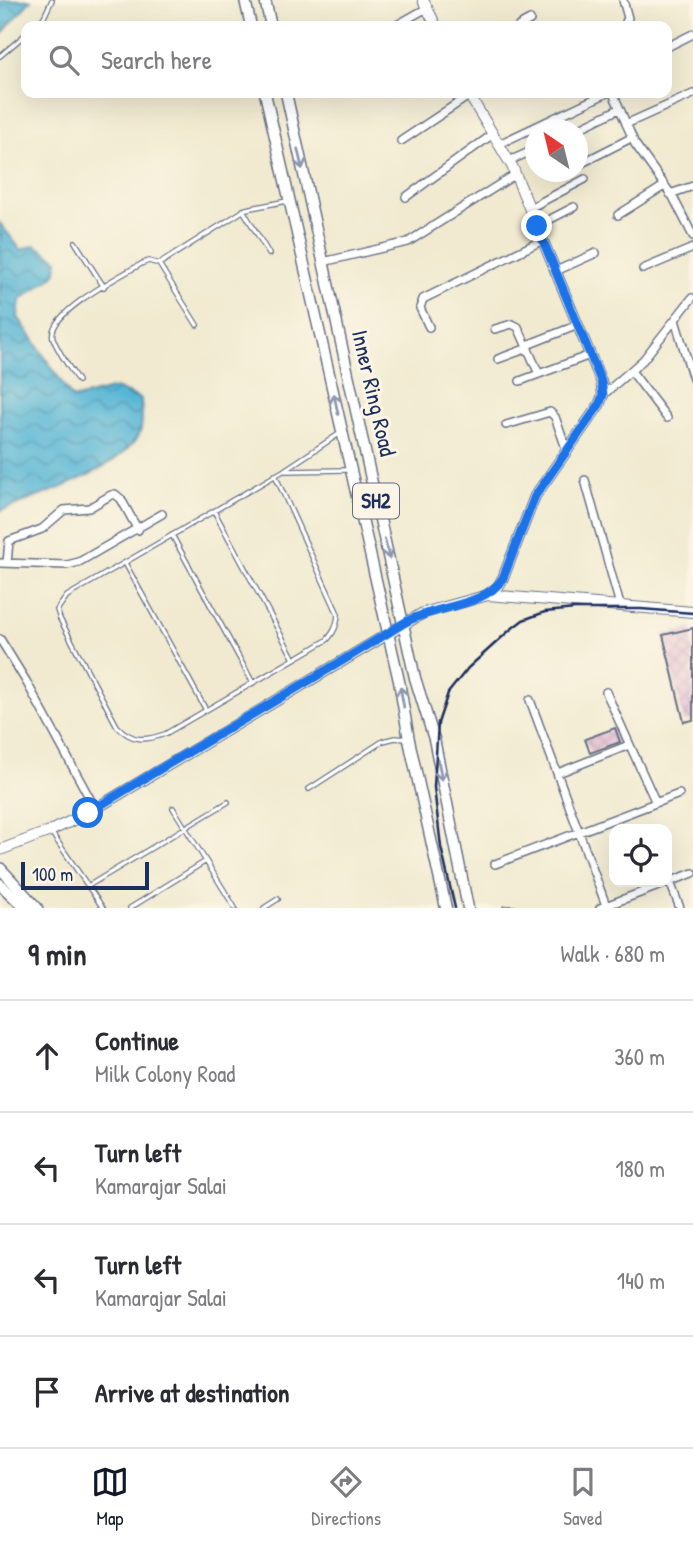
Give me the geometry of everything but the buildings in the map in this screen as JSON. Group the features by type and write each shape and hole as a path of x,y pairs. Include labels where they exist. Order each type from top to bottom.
{"main road":[{"path":"245,0 250,21"},
{"path":"265,0 270,21"},
{"path":"425,4 434,21"},
{"name":"Inner Ring Road","path":"266,98 388,635 446,908"},
{"name":"Inner Ring Road","path":"287,98 415,678 434,738 470,907"},
{"path":"471,98 516,174 601,381 603,395 599,405 535,496 503,578 488,595"},
{"path":"0,850 50,831 95,808 423,613 488,595 693,612"},
{"path":"0,869 37,908"},
{"path":"0,884 25,908"}],"street":[{"path":"624,0 626,21"},
{"path":"402,21 425,4"},
{"path":"672,44 693,34"},
{"path":"625,124 693,94"},
{"path":"401,141 463,98"},
{"path":"499,144 599,98"},
{"path":"613,98 631,138 670,194 693,236"},
{"path":"588,124 619,109"},
{"path":"405,197 493,134"},
{"path":"588,160 631,138"},
{"path":"509,161 525,154"},
{"path":"323,262 408,242 516,174"},
{"path":"530,208 579,182"},
{"path":"618,215 664,186"},
{"path":"670,194 693,186"},
{"path":"537,226 573,207"},
{"path":"429,327 420,308 423,299 543,240"},
{"path":"643,269 693,248"},
{"path":"556,271 596,253"},
{"path":"603,395 632,372 692,298 693,300"},
{"path":"675,320 693,379"},
{"path":"495,329 516,325 539,374"},
{"path":"498,359 578,325"},
{"path":"520,381 590,355"},
{"path":"632,372 667,418"},
{"path":"506,425 550,412 555,417 567,451"},
{"path":"585,480 620,605"},
{"path":"138,530 121,499 115,494 83,509 64,510 42,529 9,541 3,563 73,563 138,530 162,514"},
{"path":"0,639 95,808"},
{"path":"606,692 656,803"},
{"path":"530,700 580,831 605,907 655,887"},
{"path":"558,773 629,745"},
{"path":"495,864 679,794"},
{"path":"672,880 693,873"},
{"path":"672,886 680,908"}],"lane":[{"path":"40,21 52,0"},
{"path":"0,56 21,38"},
{"path":"159,264 243,211 289,201"},
{"path":"243,211 269,254"},
{"path":"75,242 104,287"},
{"path":"78,381 53,337 53,328 71,307 143,263 149,261 159,264 197,325"},
{"path":"275,475 338,614 337,625 327,640 164,734 149,740 136,740 124,734 117,726 60,619 58,610 67,596 275,475 283,471 342,432"},
{"path":"283,471 350,470"},
{"path":"214,511 294,659"},
{"path":"172,535 253,683"},
{"path":"125,563 206,710"},
{"path":"309,789 383,741 395,738 409,740"},
{"path":"88,886 228,802"},
{"path":"173,808 234,908"},
{"path":"50,831 103,908"},
{"path":"130,908 206,861"},
{"path":"264,908 278,899"},
{"path":"505,908 514,908"}],"water":[{"path":"3,0 31,0 0,36 0,3"},
{"path":"0,223 21,250 35,245 58,260 55,275 20,300 18,317 73,399 115,388 141,399 142,420 140,432 117,458 56,490 0,511"}],"railway":[{"path":"455,908 441,847 434,787 438,723 448,693 468,668 523,620 545,612 641,609 693,613"}],"route":[{"path":"88,813 404,623 423,613 488,595 498,587 528,508 599,405 603,395 601,381 537,226"}]}
